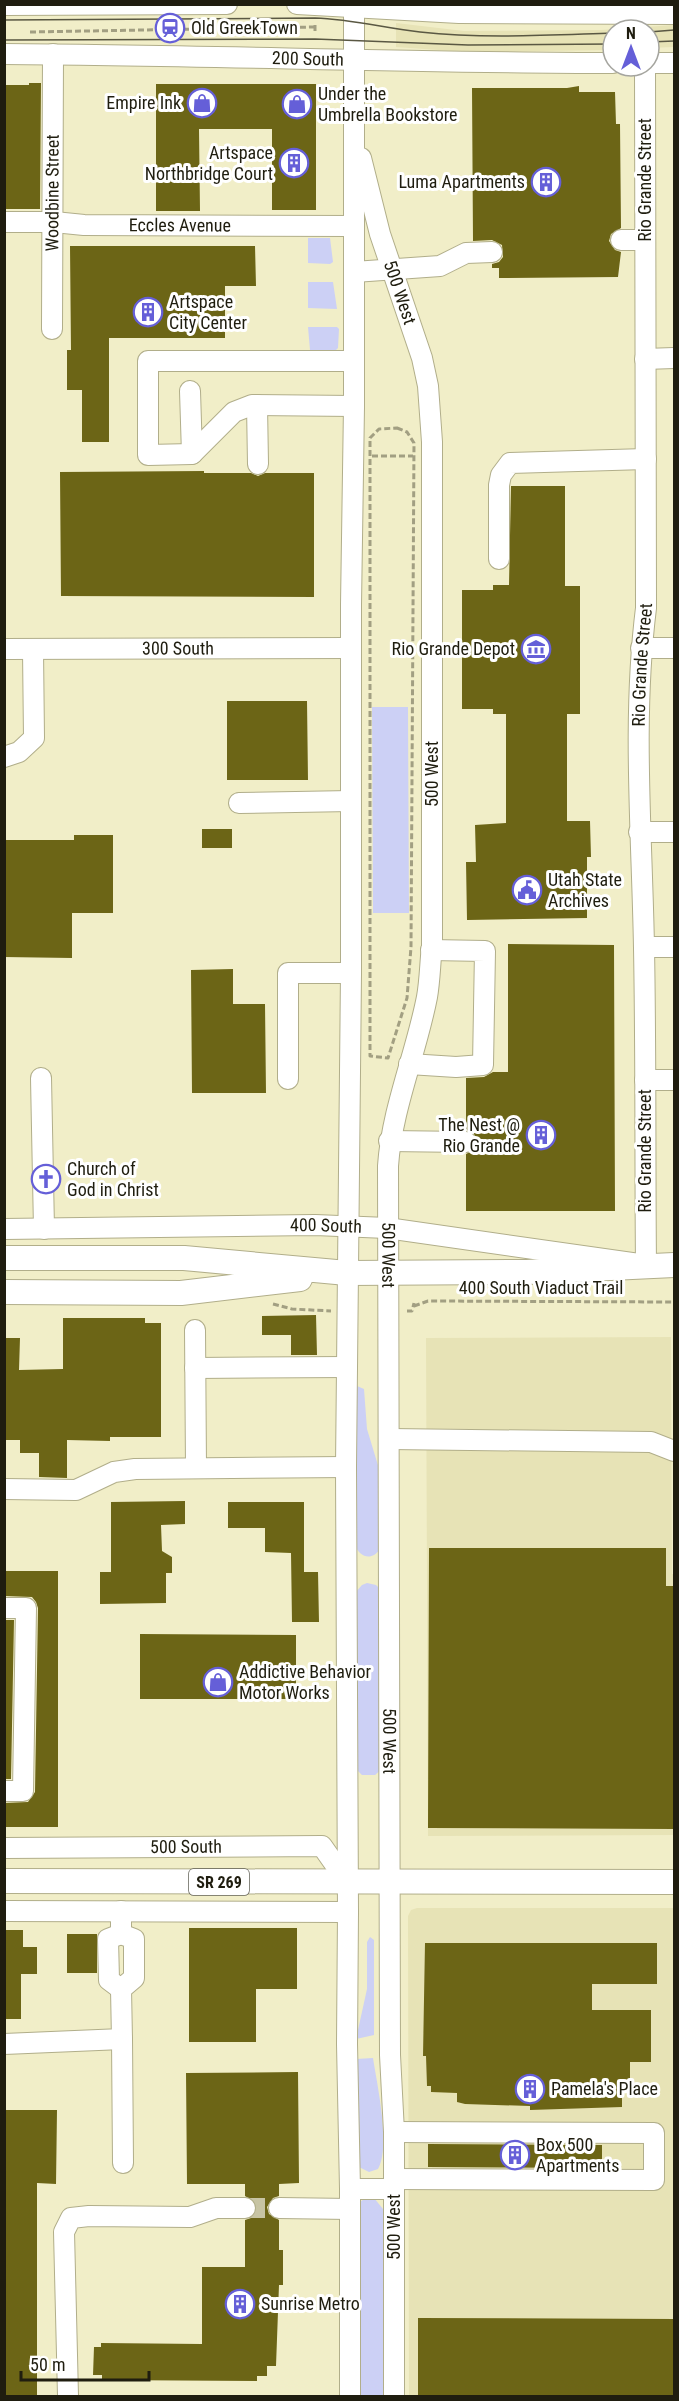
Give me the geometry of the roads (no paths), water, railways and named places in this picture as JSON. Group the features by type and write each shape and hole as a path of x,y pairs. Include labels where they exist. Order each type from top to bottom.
{"main road":[{"name":"400 South","path":"4,1258 184,1258 347,1273 527,1272 675,1265"},
{"name":"400 South","path":"4,1292 181,1293 347,1273"},
{"name":"500 South","path":"4,1881 675,1882"}],"street":[{"path":"4,5 227,4"},
{"path":"297,4 459,13 560,9 644,10 675,15"},
{"name":"500 West","path":"350,2397 350,2199 346,2044 348,1883 346,1367 351,973 354,6"},
{"name":"200 South","path":"4,54 601,63"},
{"name":"Woodbine Street","path":"52,329 53,54"},
{"name":"Rio Grande Street","path":"645,78 646,608 639,686 639,832 644,947 646,1265"},
{"name":"500 West","path":"354,129 391,268 422,358 430,415 431,950 427,995 389,1141 387,1228 390,1439 390,2064 394,2132 394,2397"},
{"name":"Eccles Avenue","path":"4,222 54,222 84,225 354,226"},
{"path":"621,240 645,240"},
{"path":"354,272 391,268 440,267 466,253 492,252"},
{"path":"645,359 675,358"},
{"path":"353,361 148,361 148,455 192,454 234,412 257,405 354,406"},
{"path":"190,391 192,454"},
{"path":"257,405 258,464"},
{"path":"499,559 499,485 501,475 510,463 646,459"},
{"name":"300 South","path":"4,650 351,648"},
{"path":"641,648 675,648"},
{"path":"4,757 19,752 34,738 33,650"},
{"path":"239,803 351,801"},
{"path":"639,832 675,832"},
{"path":"644,947 675,947"},
{"path":"409,1064 456,1067 483,1065 485,951 431,950"},
{"path":"288,1078 288,973 351,973"},
{"path":"41,1078 44,1229"},
{"path":"645,1080 675,1080"},
{"path":"389,1141 466,1142"},
{"name":"400 South","path":"4,1229 315,1225 387,1228 646,1265"},
{"path":"195,1330 196,1468"},
{"path":"195,1368 346,1367"},
{"path":"390,1439 651,1442 675,1451"},
{"path":"4,1489 76,1490 114,1472 135,1469 346,1467"},
{"path":"4,1608 26,1608 23,1791 4,1791"},
{"name":"500 South","path":"4,1848 322,1846 348,1883"},
{"path":"4,1911 348,1912"},
{"path":"121,1911 121,1934 134,1940 134,1978 121,1989 123,2163"},
{"path":"4,2043 122,2039"},
{"path":"279,2208 350,2199 394,2184 654,2180 654,2133 394,2132"},
{"path":"68,2397 64,2232 71,2218 89,2216 190,2217 216,2208 245,2208"}],"tunnel":[{"path":"245,2208 279,2208"}],"tram line":[{"path":"4,20 315,18 420,32 468,35 601,33"},
{"path":"661,31 674,30"},
{"path":"4,40 315,39 468,45 601,44"},
{"path":"661,42 674,41"}],"place":[{"name":"Old GreekTown","path":"170,28"},
{"name":"Empire Ink","path":"202,103"},
{"name":"Under the Umbrella Bookstore","path":"297,104"},
{"name":"Artspace Northbridge Court","path":"294,163"},
{"name":"Luma Apartments","path":"546,182"},
{"name":"Artspace City Center","path":"148,312"},
{"name":"Rio Grande Depot","path":"536,649"},
{"name":"Utah State Archives","path":"527,890"},
{"name":"The Nest @ Rio Grande","path":"541,1135"},
{"name":"Church of God in Christ","path":"46,1179"},
{"name":"Addictive Behavior Motor Works","path":"218,1682"},
{"name":"Pamela's Place","path":"530,2089"},
{"name":"Box 500 Apartments","path":"515,2155"},
{"name":"Sunrise Metro","path":"240,2304"}]}
